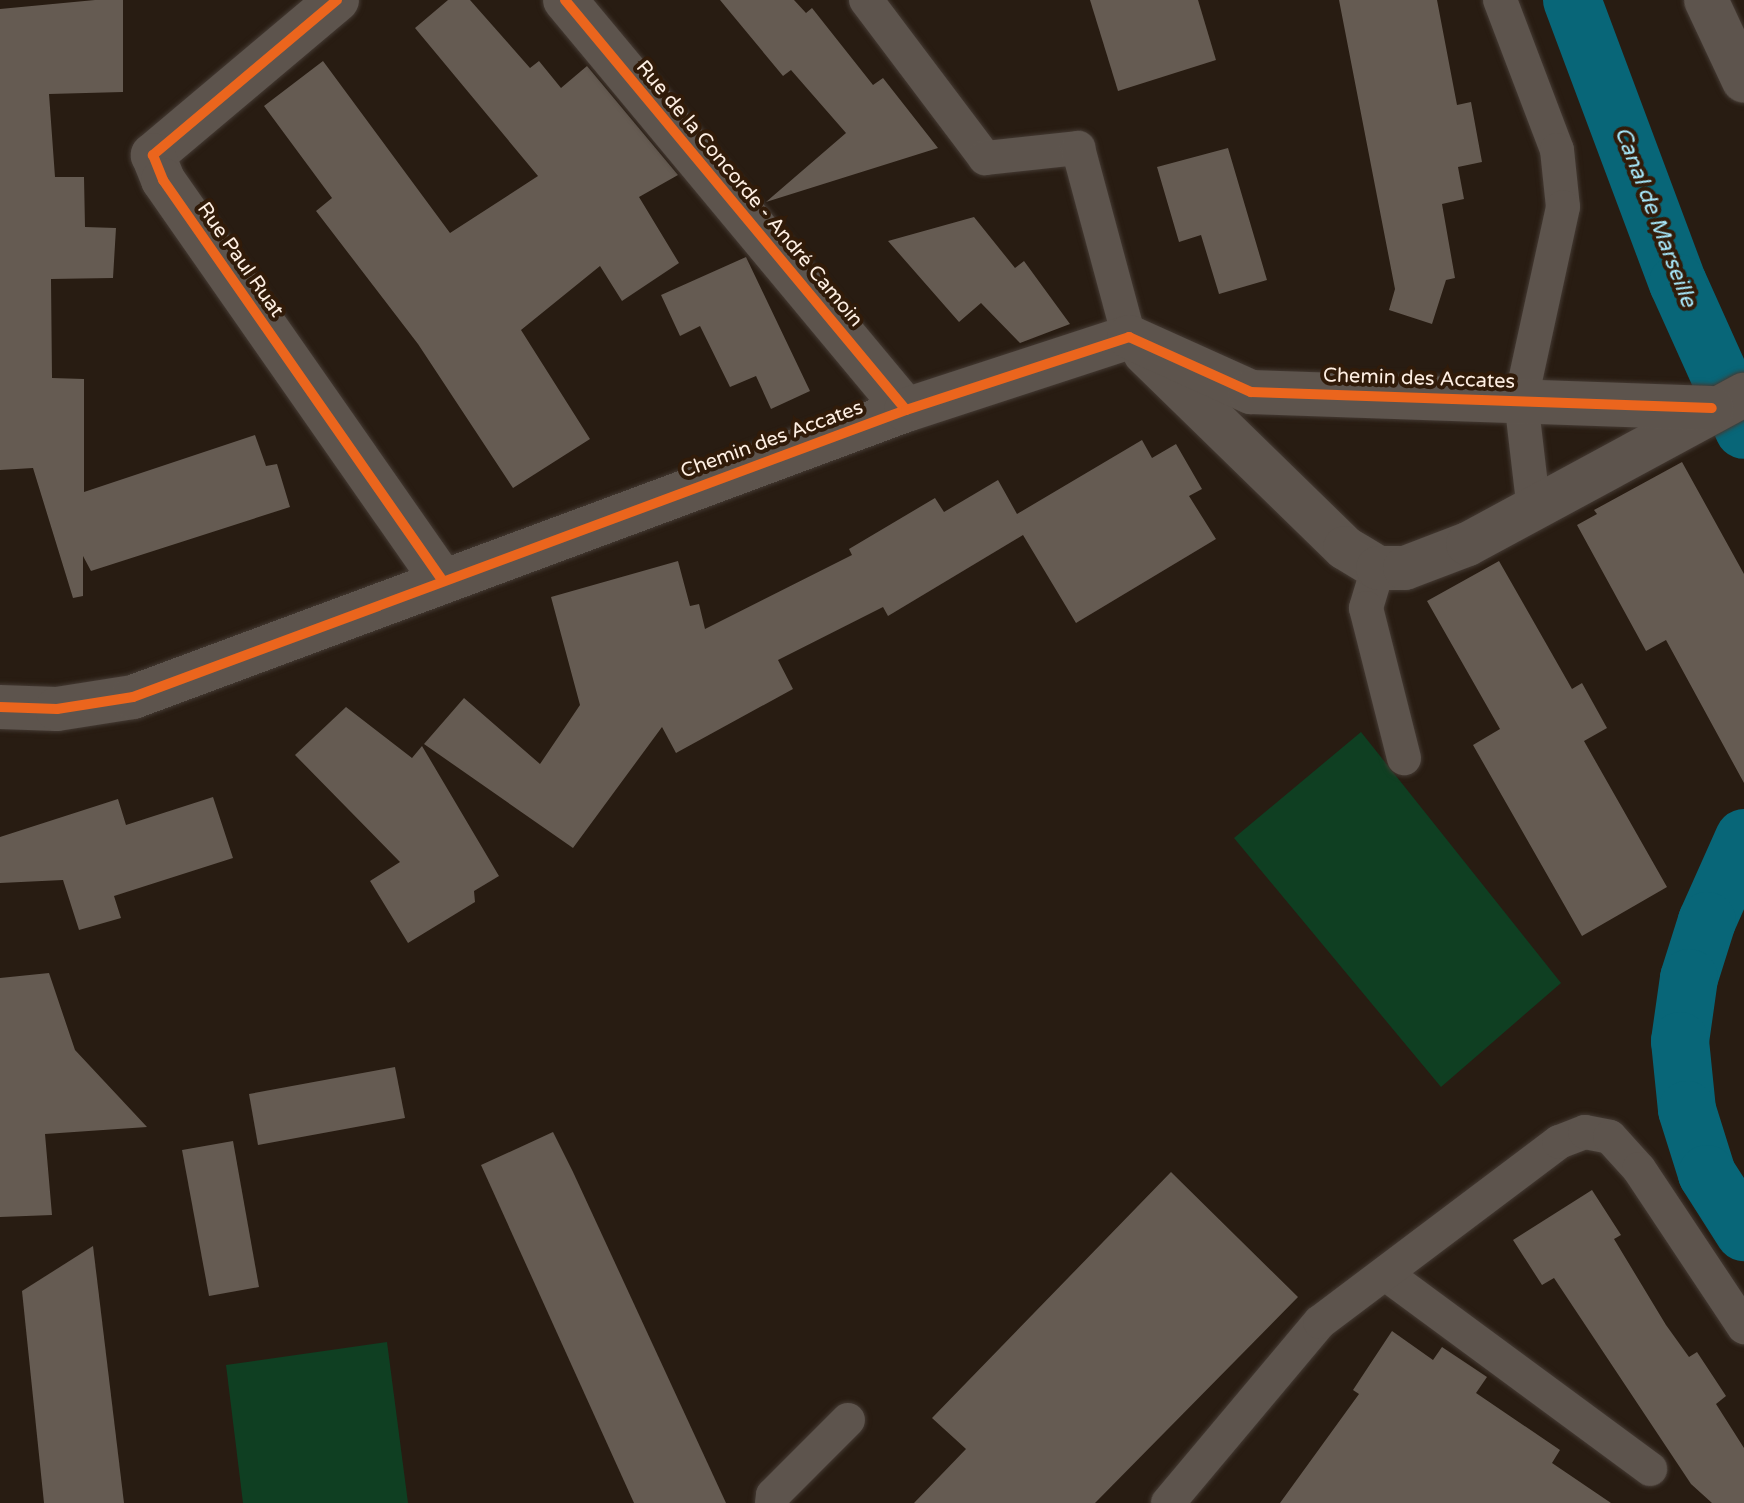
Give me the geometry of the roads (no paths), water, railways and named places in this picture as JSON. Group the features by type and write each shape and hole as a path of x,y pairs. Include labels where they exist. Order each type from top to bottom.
{"street":[{"name":"Rue Paul Ruat","path":"337,0 153,155 163,180 442,580"},
{"name":"Rue de la Concorde - André Camoin","path":"565,0 906,410"},
{"path":"1706,0 1744,81"},
{"name":"Chemin des Accates","path":"0,707 57,709 133,697 906,410 1129,337 1251,392 1521,400 1728,401"},
{"path":"1129,337 1345,548 1378,568"},
{"name":"Chemin des Accates","path":"1378,568 1405,568 1534,511 1728,401"}],"lane":[{"path":"866,0 985,158 1078,148 1129,337"},
{"path":"1500,0 1557,150 1563,207 1521,400 1534,511"},
{"path":"1378,568 1366,608 1404,758"},
{"path":"1168,1503 1320,1322 1387,1275 1559,1142 1585,1132 1610,1137 1639,1169 1744,1327"},
{"path":"1387,1275 1650,1469"},
{"path":"772,1503 773,1495 848,1420"}],"waterway":[{"name":"Canal de Marseille","path":"1572,0 1678,283 1744,430"},
{"name":"Canal de Marseille","path":"1744,838 1707,921 1689,978 1680,1041 1687,1110 1707,1174 1744,1232"}]}
